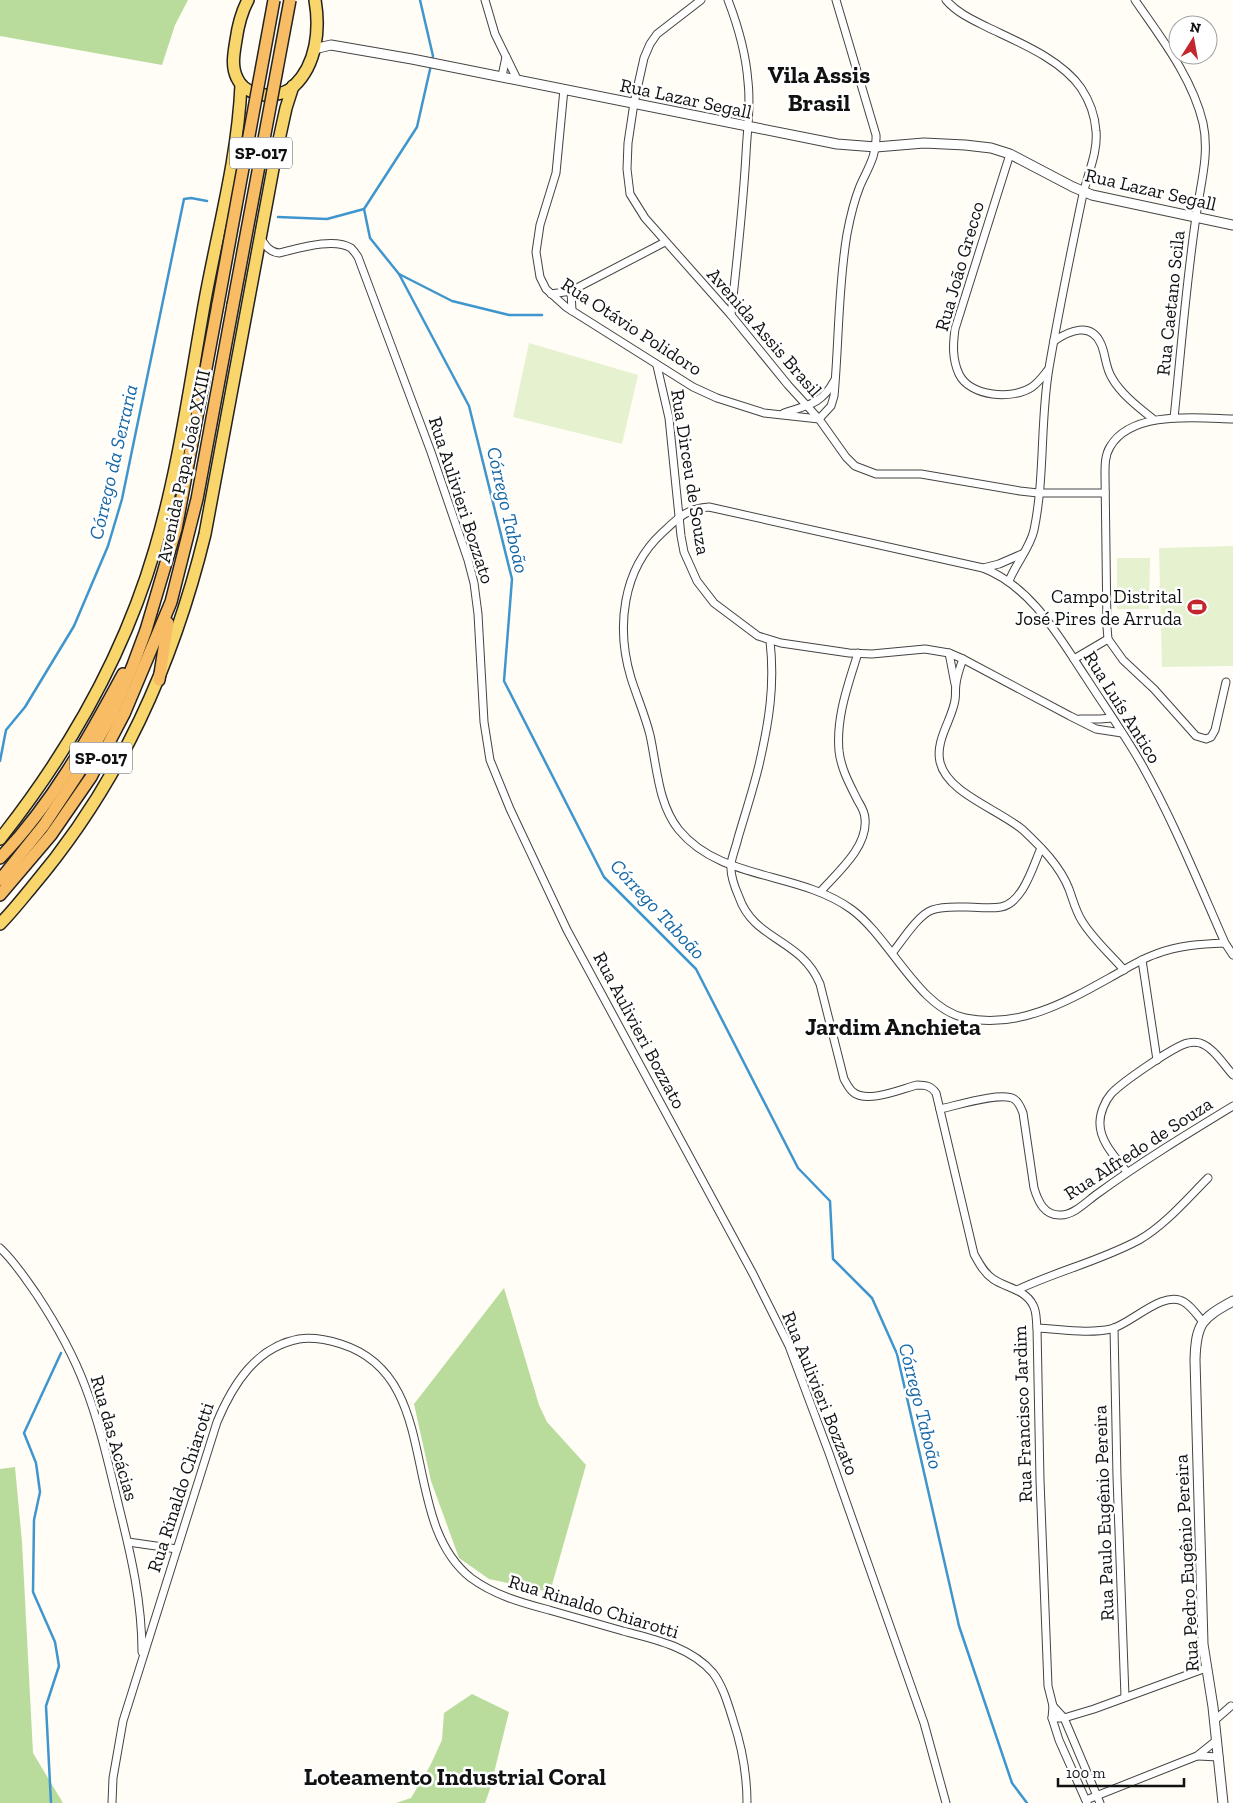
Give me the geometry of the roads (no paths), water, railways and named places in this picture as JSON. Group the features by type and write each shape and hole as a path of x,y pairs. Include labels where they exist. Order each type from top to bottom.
{"highway":[{"name":"Avenida Papa João XXIII","path":"0,880 44,825 102,734 123,691 146,630 176,529 274,0"},
{"name":"Avenida Papa João XXIII","path":"0,895 51,835 91,777 124,714 171,602 197,499 290,0"},
{"path":"159,680 171,602"},
{"path":"0,858 52,796 71,767 92,732 146,630"}],"main road":[{"name":"Avenida Papa João XXIII","path":"0,839 23,810 57,760 100,686 129,620 154,550 174,466 239,121 241,85 234,70 234,51 241,14 248,0"},
{"name":"Avenida Papa João XXIII","path":"0,924 48,868 82,823 126,750 159,680 192,587 205,534 286,108 293,86 306,69 314,49 318,15 315,0"},
{"path":"241,85 262,94 275,95 293,86"}],"street":[{"path":"485,0 495,34 517,79"},
{"name":"Avenida Assis Brasil","path":"702,0 662,30 650,44 644,58 628,142 627,169 630,194 641,212 665,242 731,315 788,385 819,419 854,466 876,474 921,474 1038,493 1105,493"},
{"path":"728,0 739,32 749,83 742,219 731,315"},
{"path":"819,419 831,406 834,396 841,284 847,235 854,204 872,163 876,147 876,135 836,0"},
{"path":"946,0 971,20 1041,54 1065,71 1080,87 1088,100 1096,131 1095,148 1084,192 1048,370 1034,530 1009,581"},
{"name":"Rua Caetano Scila","path":"1135,0 1165,44 1195,98 1203,123 1206,150 1196,217 1174,418"},
{"name":"Rua Lazar Segall","path":"317,34 331,45"},
{"name":"Rua Lazar Segall","path":"314,49 331,45 412,59 517,79 748,128 837,144 876,147 924,143 991,148 1010,154 1084,192 1117,201 1233,225"},
{"path":"502,76 506,57"},
{"name":"Rua Otávio Polidoro","path":"564,89 556,173 540,225 536,252 540,277 551,294 572,311 693,387 717,398 764,413 819,419"},
{"name":"Rua João Grecco","path":"1010,154 955,329 953,345 954,363 960,376 971,386 995,395 1031,388 1048,370"},
{"name":"Rua Aulivieri Bozzato","path":"260,237 273,253 279,254 316,245 340,244 351,248 358,257 431,452 468,560 474,583 478,614 484,722 490,760 510,809 568,930 753,1274 789,1346 829,1453 924,1723 946,1803"},
{"path":"551,294 571,291 665,242"},
{"path":"571,291 572,311"},
{"path":"1054,341 1073,330 1082,330 1096,337 1101,343 1111,377 1120,389 1153,419"},
{"name":"Rua Dirceu de Souza","path":"657,366 669,418 680,516 680,536 684,552 697,581 714,603 758,636 770,641 872,654 925,649 949,653 1096,728 1122,733"},
{"name":"Rua Otávio Polidoro","path":"780,414 822,398 828,393 836,379"},
{"path":"1226,682 1215,730 1211,737 1201,739 1192,732 1154,689 1123,660 1108,639 1105,493 1106,457 1110,446 1126,431 1153,419 1232,420"},
{"name":"Rua Luís Antico","path":"680,516 697,508 708,507 983,568 1009,581 1028,596 1074,659 1153,785 1233,955"},
{"path":"680,516 644,553 633,576 624,612 627,660 647,721 664,804 679,830 707,855 731,865 820,892 850,908 866,921 932,1000 954,1015 986,1021 1023,1017 1040,1012 1067,1001 1142,960 1170,949 1226,943"},
{"path":"983,568 999,564 1022,554"},
{"path":"1074,659 1108,639"},
{"path":"731,865 770,715 773,672 770,641"},
{"path":"820,892 852,855 862,839 864,829 865,816 842,766 839,751 842,710 858,653"},
{"path":"949,653 956,684"},
{"path":"963,659 956,684 955,700 939,748 939,760 942,769 947,778 956,787 1003,815 1041,848 1062,874 1080,920 1124,970"},
{"name":"Rua Dirceu de Souza","path":"1077,719 1112,718"},
{"path":"893,952 919,919 930,910 943,907 1002,907 1012,902 1020,894 1041,848"},
{"name":"Rua Francisco Jardim","path":"731,865 739,897 744,910 752,921 759,928 796,952 815,973 824,1000 844,1079 854,1094 874,1097 918,1085 932,1088 936,1093 974,1254 978,1263 992,1278 1026,1296 1036,1311 1047,1673 1054,1706 1052,1718"},
{"path":"1142,960 1157,1060"},
{"path":"1126,1172 1101,1134 1100,1122 1102,1111 1112,1093 1157,1060 1182,1045 1195,1042 1207,1047 1233,1075"},
{"name":"Rua Alfredo de Souza","path":"940,1109 1001,1096 1015,1100 1023,1113 1034,1188 1041,1205 1052,1214 1064,1215 1070,1213 1126,1172 1233,1106"},
{"path":"1017,1290 1140,1239 1169,1216 1208,1178"},
{"name":"Rua das Acácias","path":"0,1248 14,1260 50,1315 69,1350 85,1386 104,1444 128,1542 140,1606 142,1660"},
{"path":"1037,1328 1093,1331 1114,1328 1170,1299 1183,1301 1203,1322 1215,1311 1233,1301"},
{"name":"Rua Pedro Eugênio Pereira","path":"1203,1322 1198,1333 1195,1360 1202,1616 1206,1668 1215,1720 1223,1803"},
{"name":"Rua Paulo Eugênio Pereira","path":"1114,1328 1125,1697"},
{"name":"Rua Rinaldo Chiarotti","path":"112,1803 113,1778 123,1721 217,1422 227,1398 253,1362 270,1349 288,1341 306,1338 330,1340 354,1348 376,1363 394,1385 406,1409 412,1429 437,1531 458,1567 496,1593 524,1603 663,1642 702,1662 714,1675 726,1698 745,1763 747,1803"},
{"path":"128,1542 177,1549"},
{"path":"1206,1668 1064,1718 1052,1718 1059,1740 1087,1802 1099,1800 1197,1756 1217,1740"},
{"name":"Rua Francisco Jardim","path":"1054,1706 1064,1718 1099,1800"},
{"path":"1213,1707 1232,1706"},
{"path":"1215,1720 1232,1706"},
{"path":"1197,1756 1219,1757"}],"waterway":[{"name":"Córrego Taboão","path":"420,0 433,56 432,60"},
{"name":"Córrego Taboão","path":"431,65 417,127 364,209 370,238 399,274 469,406 512,579 504,681 604,877 696,969 798,1168 830,1201 833,1259 872,1298 897,1354 959,1626 1012,1783 1027,1803"},
{"name":"Córrego da Serraria","path":"0,761 6,730 25,707 74,626 108,546 122,499 184,199 191,198 207,201"},
{"name":"Córrego da Serraria","path":"278,217 327,219 364,209"},
{"path":"399,274 452,301 509,315 542,315"},
{"path":"51,1803 46,1706 59,1666 55,1642 33,1592 34,1520 40,1492 36,1463 24,1433 61,1353"}],"place":[{"name":"Campo Distrital José Pires de Arruda","path":"1197,607"}],"district":[{"name":"Vila Assis Brasil","path":"819,89"},
{"name":"Jardim Anchieta","path":"893,1027"},
{"name":"Loteamento Industrial Coral","path":"455,1777"}]}
